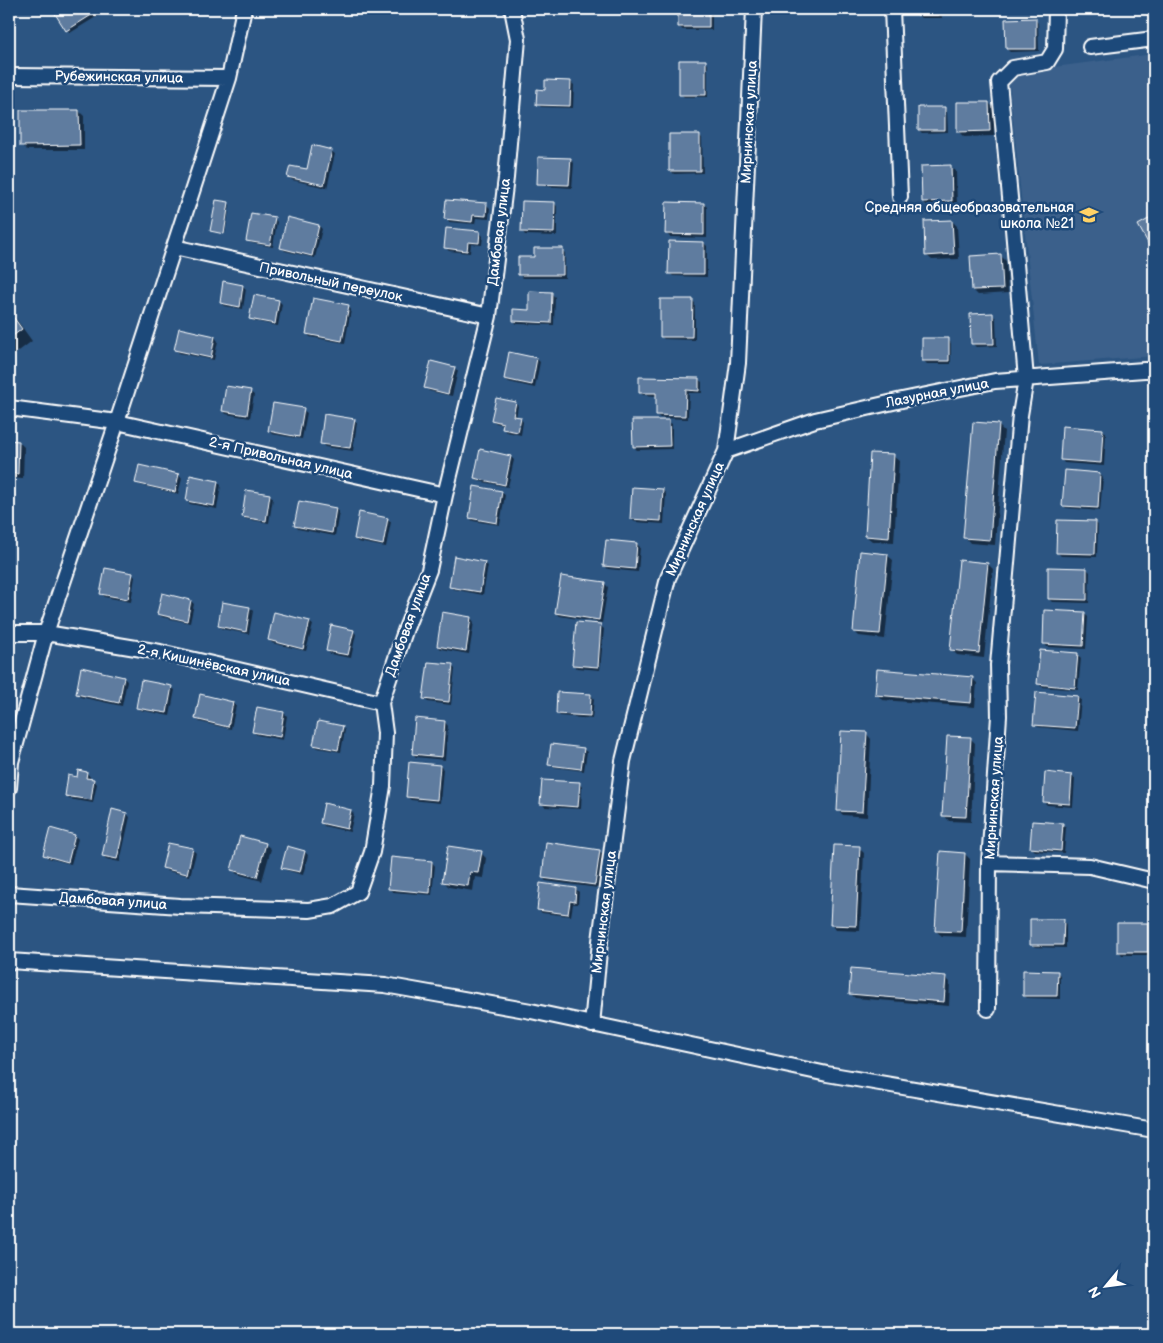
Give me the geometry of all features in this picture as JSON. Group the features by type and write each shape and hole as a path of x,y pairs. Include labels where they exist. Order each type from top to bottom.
{"street":[{"path":"9,788 11,762 46,633 229,78 244,9"},
{"name":"Дамбовая улица","path":"9,894 180,906 309,910 333,906 358,892 372,852 383,786 385,733 381,703 405,631 429,570 445,494 489,316 506,178 518,39 512,9"},
{"name":"Мирнинская улица","path":"592,1025 600,941 623,761 668,578 726,451 738,363 754,9"},
{"path":"892,9 900,197"},
{"name":"Мирнинская улица","path":"988,1009 989,863 999,716 998,665 1020,414 1026,378 1014,229 999,82 1013,68 1047,62 1055,49 1056,9"},
{"path":"1090,47 1154,39"},
{"name":"Рубежинская улица","path":"9,76 229,78"},
{"name":"Привольный переулок","path":"174,247 489,316"},
{"name":"Лазурная улица","path":"726,451 815,420 995,381 1154,370"},
{"name":"2-я Привольная улица","path":"9,408 117,422 445,494"},
{"name":"2-я Кишинёвская улица","path":"9,633 46,633 160,652 381,703"},
{"path":"989,863 1090,866 1154,881"},
{"path":"9,960 385,985 531,1011 827,1074 1154,1130"}],"shaded area":[{"name":"Средняя общеобразовательная школа №21","path":"1154,54 1154,356 1039,365 1008,73"}],"building":[{"path":"52,9 101,9 66,31"},
{"path":"678,9 709,9 709,27 678,27"},
{"path":"917,9 939,9 939,15 917,15"},
{"path":"1036,18 1036,49 1006,49 1005,19"},
{"path":"679,60 706,60 706,95 679,95"},
{"path":"545,80 571,81 570,106 536,105 537,89 545,90"},
{"path":"957,102 989,102 990,131 957,132"},
{"path":"918,107 945,107 945,130 918,130"},
{"path":"20,110 79,110 80,145 20,146"},
{"path":"669,134 700,134 700,171 669,171"},
{"path":"312,145 332,150 324,185 287,177 290,166 307,169"},
{"path":"538,157 571,158 569,185 537,184"},
{"path":"951,165 952,201 922,202 921,166"},
{"path":"216,200 229,202 224,234 210,231"},
{"path":"446,200 487,203 486,216 473,215 472,222 444,219"},
{"path":"522,201 555,202 554,233 521,232"},
{"path":"666,202 704,203 704,235 665,234"},
{"path":"251,213 275,217 270,245 246,241"},
{"path":"1154,216 1154,254 1138,225"},
{"path":"287,217 319,225 312,256 280,248"},
{"path":"952,220 954,254 925,256 924,221"},
{"path":"446,228 480,231 479,243 468,242 467,251 444,248"},
{"path":"669,241 704,242 704,274 668,274"},
{"path":"534,248 563,248 563,275 518,275 518,257 534,257"},
{"path":"1001,254 1003,289 972,290 970,256"},
{"path":"223,281 243,285 240,307 220,303"},
{"path":"529,291 552,292 551,323 513,321 513,309 529,310"},
{"path":"254,295 279,300 275,324 249,319"},
{"path":"313,298 349,305 342,341 306,334"},
{"path":"660,299 693,299 692,337 660,337"},
{"path":"9,311 22,329 9,339"},
{"path":"993,313 994,344 971,344 970,314"},
{"path":"179,328 215,336 211,358 174,350"},
{"path":"922,338 949,338 949,361 922,361"},
{"path":"509,352 537,358 532,385 504,379"},
{"path":"431,361 455,367 448,394 424,388"},
{"path":"639,377 699,378 699,391 686,390 685,416 656,415 656,393 639,393"},
{"path":"226,386 251,390 247,415 222,411"},
{"path":"496,398 516,402 513,416 521,417 518,432 502,429 503,423 491,420"},
{"path":"273,403 304,408 299,437 268,431"},
{"path":"324,414 355,419 350,448 320,444"},
{"path":"632,420 669,420 670,446 633,447"},
{"path":"973,422 999,424 990,540 963,538"},
{"path":"1062,426 1103,429 1101,463 1060,460"},
{"path":"9,440 19,441 18,474 9,473"},
{"path":"480,449 511,456 505,485 474,478"},
{"path":"870,453 894,454 889,538 865,536"},
{"path":"139,465 179,474 175,492 135,483"},
{"path":"1065,470 1100,473 1098,508 1062,506"},
{"path":"190,475 218,481 214,506 186,501"},
{"path":"474,486 502,491 497,523 469,518"},
{"path":"632,487 663,489 661,521 630,519"},
{"path":"246,490 270,494 266,521 242,517"},
{"path":"299,501 336,508 332,533 294,526"},
{"path":"359,512 388,518 383,545 354,539"},
{"path":"1057,520 1096,521 1095,554 1056,553"},
{"path":"606,540 637,543 635,569 603,566"},
{"path":"860,551 888,554 880,634 853,632"},
{"path":"454,556 485,562 480,592 449,587"},
{"path":"959,560 988,563 979,653 950,650"},
{"path":"1048,567 1087,568 1087,600 1048,599"},
{"path":"105,568 133,573 128,599 100,594"},
{"path":"561,576 605,582 599,620 555,613"},
{"path":"162,593 191,600 187,621 157,614"},
{"path":"222,602 250,607 246,632 218,626"},
{"path":"1044,610 1085,612 1083,646 1043,644"},
{"path":"274,612 310,621 303,649 268,640"},
{"path":"442,612 471,617 466,651 437,646"},
{"path":"576,622 601,624 598,667 572,665"},
{"path":"331,625 354,630 348,655 326,651"},
{"path":"1040,650 1078,653 1075,688 1037,684"},
{"path":"428,662 453,664 449,702 423,699"},
{"path":"81,667 124,677 119,703 76,694"},
{"path":"877,669 973,677 971,703 875,695"},
{"path":"141,680 172,686 167,713 136,708"},
{"path":"557,692 591,694 590,716 556,714"},
{"path":"1036,692 1078,696 1075,728 1033,725"},
{"path":"200,694 233,702 228,727 195,719"},
{"path":"257,707 284,712 280,737 252,732"},
{"path":"415,718 445,721 442,757 412,754"},
{"path":"318,721 343,726 338,750 313,745"},
{"path":"841,731 867,732 862,812 837,811"},
{"path":"947,736 971,737 966,817 942,816"},
{"path":"551,744 584,748 581,769 548,765"},
{"path":"409,762 440,765 437,800 406,797"},
{"path":"78,770 87,772 86,778 94,779 91,800 65,796 68,775 77,777"},
{"path":"1045,772 1072,775 1070,804 1043,802"},
{"path":"542,780 580,782 578,807 540,804"},
{"path":"324,803 351,810 347,829 320,823"},
{"path":"112,809 127,813 117,859 102,856"},
{"path":"1032,821 1063,823 1061,851 1030,848"},
{"path":"50,828 75,835 68,862 43,855"},
{"path":"240,836 266,843 257,877 231,870"},
{"path":"546,842 600,850 595,885 542,878"},
{"path":"168,843 193,848 187,874 162,868"},
{"path":"834,845 860,846 856,926 830,925"},
{"path":"287,846 305,851 300,872 281,868"},
{"path":"448,846 482,851 478,873 470,872 468,886 442,882"},
{"path":"940,851 965,853 961,932 935,931"},
{"path":"391,857 432,861 430,893 388,889"},
{"path":"540,883 576,888 575,902 570,901 568,914 537,910"},
{"path":"1030,919 1064,919 1063,945 1030,945"},
{"path":"1117,923 1148,923 1148,952 1117,952"},
{"path":"851,968 946,976 944,1002 849,994"},
{"path":"1023,970 1058,971 1057,996 1023,996"}],"place":[{"name":"Средняя общеобразовательная школа №21","path":"1089,215"}]}
